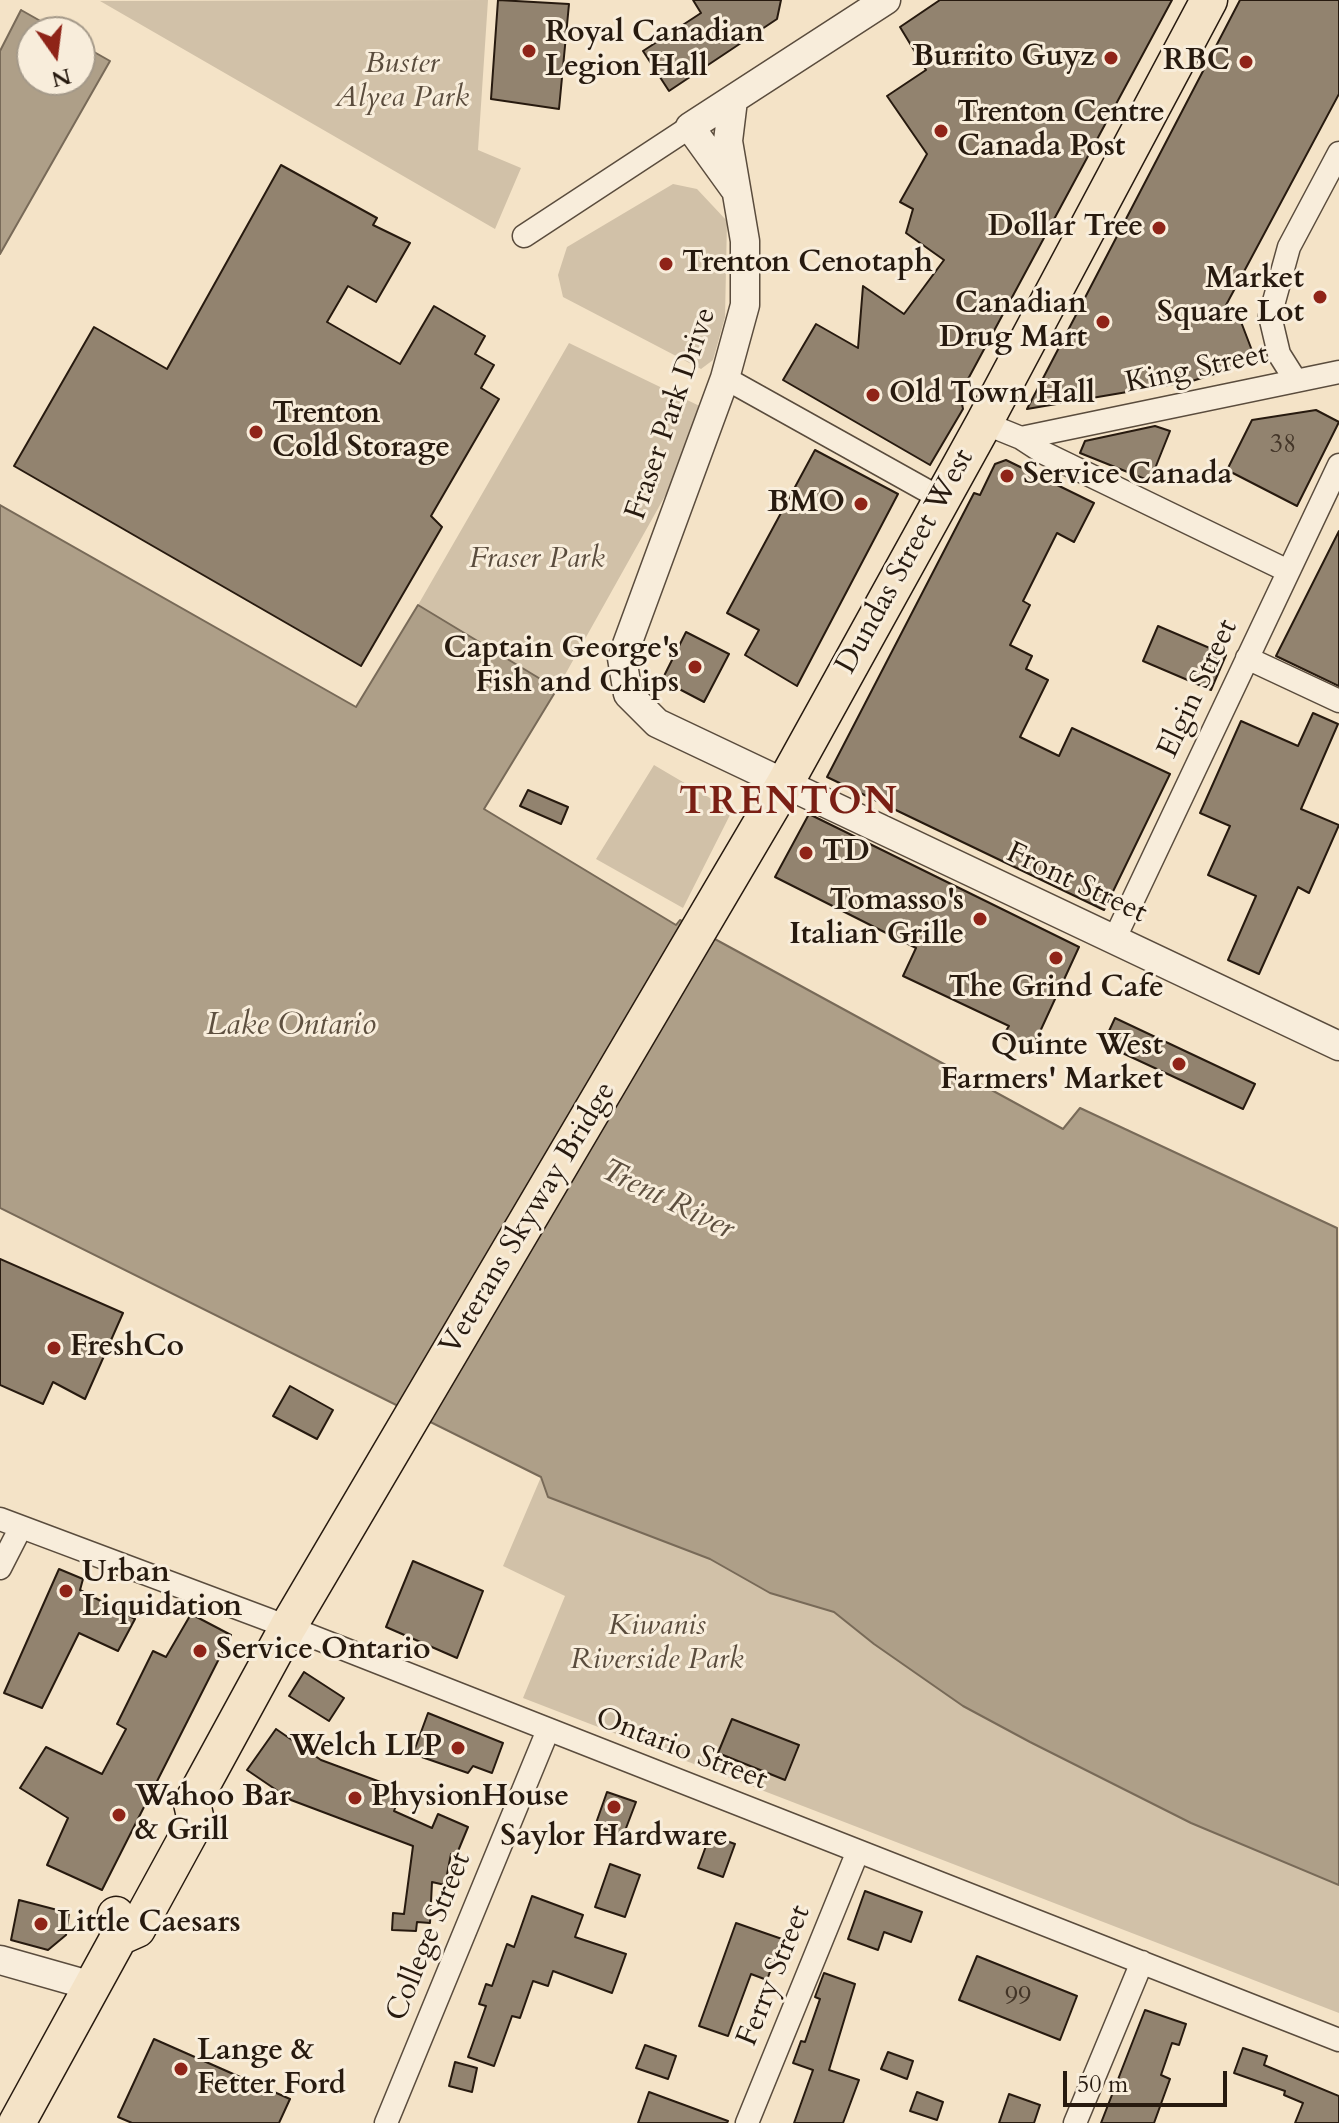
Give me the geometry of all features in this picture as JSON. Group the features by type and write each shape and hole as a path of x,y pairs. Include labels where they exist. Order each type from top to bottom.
{"main road":[{"name":"Dundas Street West","path":"711,910 784,785 984,423 1209,0"},
{"name":"Veterans Skyway Bridge","path":"92,1986 119,1937 115,1917 174,1809 192,1803 346,1526 711,910"},
{"path":"17,2123 92,1986"}],"street":[{"path":"524,236 886,0"},
{"name":"Fraser Park Drive","path":"733,100 728,141 741,198 745,305 725,378 622,658 628,694 657,723 784,785"},
{"path":"690,127 741,198"},
{"path":"1296,381 1279,354 1270,316 1289,247 1339,153"},
{"name":"King Street","path":"1021,438 1339,372"},
{"path":"725,378 940,498"},
{"path":"984,423 1021,438 1044,453 1288,571"},
{"name":"Elgin Street","path":"1114,940 1339,465"},
{"path":"1247,658 1339,701"},
{"name":"Front Street","path":"784,785 1339,1046"},
{"path":"0,1568 11,1523"},
{"name":"Ontario Street","path":"11,1523 288,1627 1339,2040"},
{"name":"College Street","path":"386,2123 548,1730"},
{"name":"Ferry Street","path":"747,2123 858,1851"},
{"path":"0,1960 92,1986"},
{"path":"1075,2123 1142,1962"}],"green space":[{"name":"Buster Alyea Park","path":"488,0 478,150 521,168 495,229 100,1"},
{"name":"Trenton Cenotaph","path":"673,184 697,189 727,221 725,317 713,360 701,369 563,297 558,275 567,247"},
{"name":"Fraser Park","path":"569,343 712,412 557,689 418,605"},
{"path":"654,765 732,811 683,908 596,859"},
{"name":"Kiwanis Riverside Park","path":"541,1477 710,1559 770,1593 834,1612 963,1706 1030,1742 1191,1823 1339,1885 1339,2013 523,1698 565,1596 503,1566"}],"water":[{"path":"21,10 32,16 18,16"},
{"path":"16,20 16,96 90,96 0,254 0,51"},
{"path":"96,53 110,61 96,86"},
{"name":"Lake Ontario","path":"0,505 356,707 418,605 557,689 484,809 676,925 680,920 1063,1129 1080,1108 1337,1228 1339,1885 1191,1823 963,1706 834,1612 770,1593 710,1559 548,1497 541,1477 0,1208"}],"building":[{"name":"Royal Canadian Legion Hall","path":"498,0 569,4 559,109 491,99"},
{"path":"693,0 781,0 777,19 669,91 643,51 701,13"},
{"path":"940,0 1172,0 960,394 963,409 930,465 783,380 816,324 858,348 863,286 904,314 944,260 906,233 913,209 900,202 927,154 887,96 926,70 900,27"},
{"path":"1240,0 1339,0 1339,94 1225,307 1238,314 1256,361 1192,381 1027,409"},
{"name":"Trenton Cold Storage","path":"281,165 377,218 373,225 410,243 376,302 348,286 327,322 400,364 434,306 485,336 475,354 494,365 481,388 499,399 431,516 442,527 361,666 14,466 94,327 167,369"},
{"path":"1316,410 1339,422 1297,506 1227,470 1252,420"},
{"path":"1155,426 1170,431 1150,481 1080,453 1085,441"},
{"path":"815,450 898,494 797,686 745,655 759,630 727,613"},
{"path":"1006,460 1094,503 1074,542 1057,533 1023,601 1030,605 1010,645 1032,656 1026,669 1048,680 1020,737 1059,756 1072,728 1170,774 1104,910 827,777 974,493 980,495 995,464"},
{"path":"1339,531 1339,686 1276,656"},
{"path":"1158,626 1226,655 1211,690 1143,661"},
{"name":"Captain George's Fish and Chips","path":"686,632 729,654 704,702 662,680"},
{"path":"1313,713 1338,724 1301,809 1339,825 1309,893 1298,887 1259,974 1228,960 1256,896 1208,875 1230,826 1200,813 1241,721 1298,746"},
{"path":"528,790 568,807 561,824 520,806"},
{"path":"809,814 1079,947 1032,1049 1002,1037 1009,1026 903,976 916,948 775,877"},
{"name":"Quinte West Farmers' Market","path":"1115,1018 1255,1084 1243,1109 1103,1044"},
{"name":"FreshCo","path":"0,1259 123,1313 85,1399 53,1382 43,1404 0,1385"},
{"path":"290,1386 333,1410 317,1439 273,1416"},
{"path":"413,1561 483,1591 457,1658 386,1627"},
{"path":"59,1569 83,1579 80,1590 135,1619 118,1651 79,1633 42,1708 4,1693"},
{"path":"191,1614 231,1635 102,1890 47,1865 68,1818 20,1788 46,1747 102,1774 126,1729 117,1724 153,1651 166,1657"},
{"path":"304,1672 344,1698 329,1721 289,1696"},
{"name":"Welch LLP","path":"428,1713 503,1743 492,1773 473,1766 468,1773 413,1754"},
{"path":"732,1719 799,1745 785,1780 718,1753"},
{"path":"276,1729 321,1760 402,1790 394,1811 432,1828 438,1814 468,1827 456,1856 451,1854 445,1885 432,1882 430,1923 417,1922 416,1931 392,1930 393,1913 404,1914 413,1846 291,1800 247,1770"},
{"path":"607,1792 636,1802 623,1836 595,1826"},
{"path":"710,1835 735,1844 723,1877 698,1868"},
{"path":"610,1864 640,1875 625,1917 595,1907"},
{"path":"865,1891 922,1912 911,1942 884,1932 878,1950 848,1939"},
{"path":"532,1896 583,1915 575,1937 626,1954 612,1993 553,1971 548,1986 533,1981 520,2018 512,2016 494,2066 468,2057 486,2006 479,2004 486,1984 492,1986 507,1944 514,1947"},
{"name":"Little Caesars","path":"19,1900 69,1913 66,1935 48,1950 11,1940"},
{"path":"736,1923 782,1939 767,1980 751,1974 728,2036 699,2026"},
{"path":"977,1956 1077,1996 1060,2040 959,2000"},
{"path":"824,1973 855,1984 829,2070 859,2080 843,2123 794,2123 813,2070 793,2063 801,2041 805,2042 820,1999 815,1997"},
{"path":"1145,2010 1186,2024 1179,2045 1172,2043 1161,2075 1170,2079 1154,2123 1101,2123"},
{"name":"Lange & Fetter Ford","path":"154,2039 290,2099 279,2123 132,2123 118,2117"},
{"path":"645,2045 676,2056 668,2079 636,2068"},
{"path":"1243,2048 1267,2056 1264,2065 1339,2096 1339,2123 1295,2123 1303,2103 1284,2095 1285,2091 1234,2073"},
{"path":"888,2052 913,2061 907,2079 881,2069"},
{"path":"455,2062 477,2068 472,2092 449,2086"},
{"path":"649,2092 728,2121 638,2123"},
{"path":"917,2092 943,2102 937,2120 910,2111"},
{"path":"1009,2094 1040,2105 1034,2123 999,2123"}],"place":[{"name":"Royal Canadian Legion Hall","path":"529,51"},
{"name":"Burrito Guyz","path":"1111,58"},
{"name":"RBC","path":"1246,62"},
{"name":"Trenton Centre Canada Post","path":"941,131"},
{"name":"Dollar Tree","path":"1159,228"},
{"name":"Trenton Cenotaph","path":"666,264"},
{"name":"Market Square Lot","path":"1320,297"},
{"name":"Canadian Drug Mart","path":"1103,322"},
{"name":"Old Town Hall","path":"873,395"},
{"name":"Trenton Cold Storage","path":"256,432"},
{"name":"Service Canada","path":"1007,476"},
{"name":"BMO","path":"861,504"},
{"name":"Captain George's Fish and Chips","path":"695,667"},
{"name":"TD","path":"806,853"},
{"name":"Tomasso's Italian Grille","path":"980,919"},
{"name":"The Grind Cafe","path":"1056,958"},
{"name":"Quinte West Farmers' Market","path":"1179,1064"},
{"name":"FreshCo","path":"54,1348"},
{"name":"Urban Liquidation","path":"66,1591"},
{"name":"Service Ontario","path":"200,1651"},
{"name":"Welch LLP","path":"458,1748"},
{"name":"PhysionHouse","path":"355,1798"},
{"name":"Saylor Hardware","path":"614,1807"},
{"name":"Wahoo Bar & Grill","path":"119,1815"},
{"name":"Little Caesars","path":"41,1924"},
{"name":"Lange & Fetter Ford","path":"181,2069"}],"district":[{"name":"TRENTON","path":"789,804"}],"water label":[{"name":"Trent River","path":"667,1201"}]}
